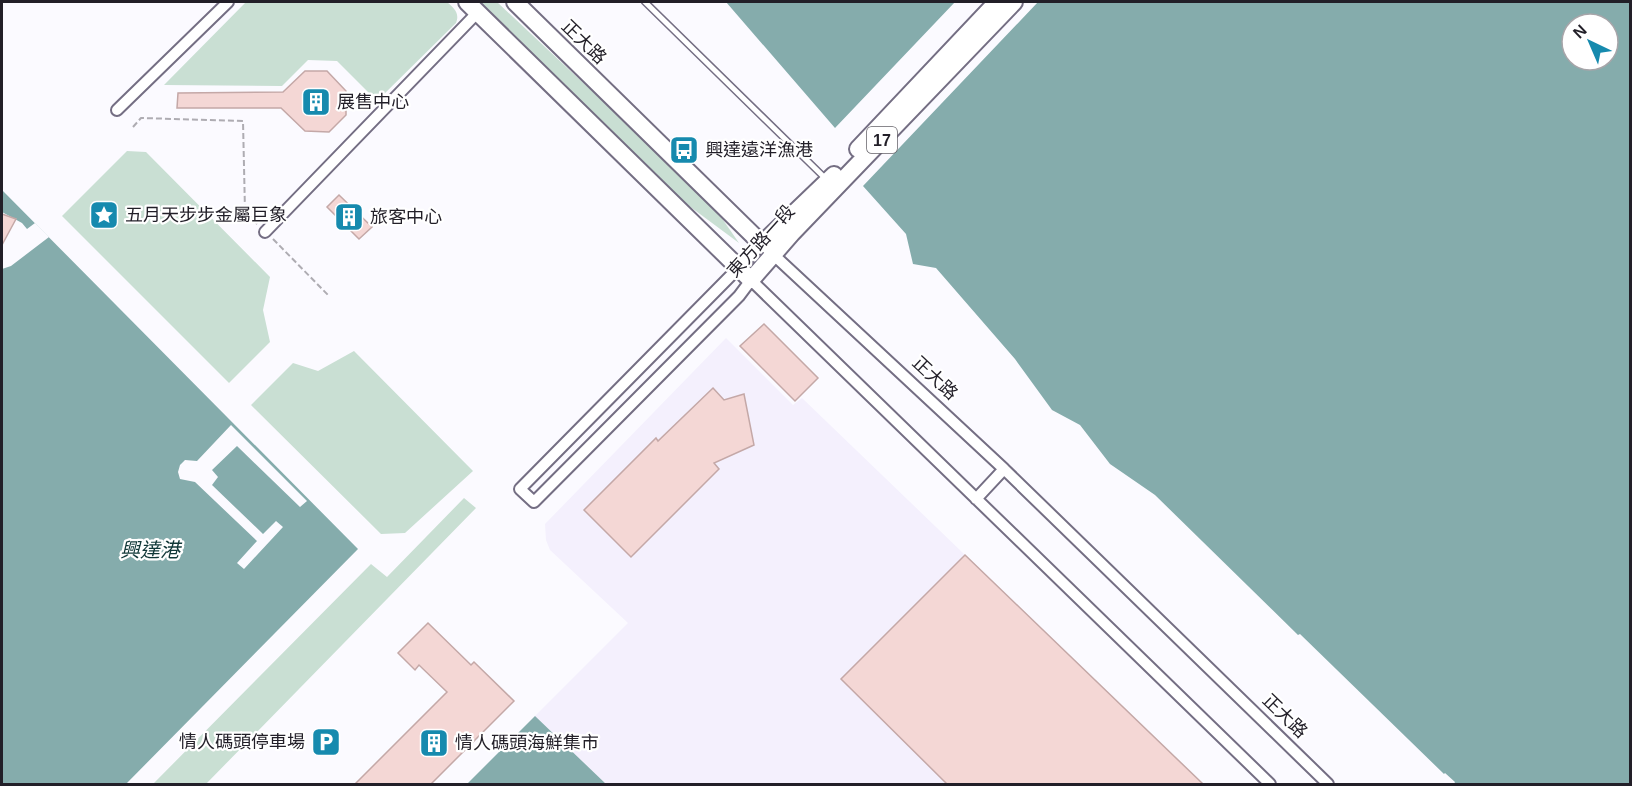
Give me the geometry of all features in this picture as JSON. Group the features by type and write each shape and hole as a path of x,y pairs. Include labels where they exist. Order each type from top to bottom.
{"main road":[{"name":"正大路","path":"515,2 768,249"},
{"name":"東方路一段","path":"751,280 768,249 828,181 997,2"},
{"name":"東方路一段","path":"768,249 1014,2"},
{"path":"472,7 751,280"}],"street":[{"path":"117,110 228,2"},
{"path":"266,232 472,7"},
{"name":"東方路一段","path":"751,280 739,296 534,502 520,489 738,267 768,249"},
{"name":"正大路","path":"768,249 1004,469 1328,784"},
{"path":"751,280 1270,784"},
{"path":"976,499 1004,469"}],"lane":[{"path":"645,2 828,181"}],"path":[{"path":"133,127 141,118 243,121"}],"shaded area":[{"path":"726,338 793,405 802,398 1203,784 606,784 535,716 628,623 550,550 546,540 545,524"}],"green space":[{"path":"246,2 447,2 456,11 457,19 456,23 377,101 337,61 308,60 282,86 164,85"},
{"path":"478,2 497,2 694,187 719,214 739,243 673,194"},
{"path":"127,151 146,152 270,277 263,310 270,342 229,383 62,216"},
{"path":"354,351 473,471 405,533 381,534 251,405 293,363 318,371"},
{"path":"464,498 476,508 206,784 153,784 371,564 387,577"}],"water":[{"path":"726,2 955,2 835,128"},
{"path":"1038,2 1630,2 1630,784 1454,784 1455,782 1444,774 1300,634 1298,635 1155,495 1110,464 1080,425 1052,410 1015,359 936,268 913,264 906,234 863,186"},
{"name":"興達港","path":"2,190 358,549 126,784 2,784"},
{"path":"535,716 606,784 467,784"}],"pier":[{"path":"2,212 22,223 27,229 35,223 49,237 11,266 2,269"},
{"path":"231,425 307,501 300,507 237,446 212,470 218,477 212,485 263,534 276,521 283,527 244,569 237,563 257,541 195,482 180,479 178,472 185,460 197,461"}],"building":[{"name":"展售中心","path":"305,71 327,71 346,91 346,115 329,132 305,131 281,108 177,108 178,93 283,92"},
{"name":"旅客中心","path":"339,195 372,227 359,239 327,207"},
{"path":"2,214 16,219 2,245"},
{"path":"764,324 818,378 795,401 740,346"},
{"path":"713,388 724,400 744,394 754,445 714,463 719,469 631,557 584,510 656,438 658,441"},
{"path":"965,555 1203,784 947,784 841,679"},
{"name":"情人碼頭海鮮集市","path":"428,623 471,665 474,662 514,701 431,784 355,784 447,692 419,665 415,670 398,653"}],"place":[{"name":"展售中心","path":"316,102"},
{"name":"興達遠洋漁港","path":"684,150"},
{"name":"五月天步步金屬巨象","path":"104,215"},
{"name":"旅客中心","path":"349,217"},
{"name":"情人碼頭停車場","path":"326,742"},
{"name":"情人碼頭海鮮集市","path":"434,743"}]}
